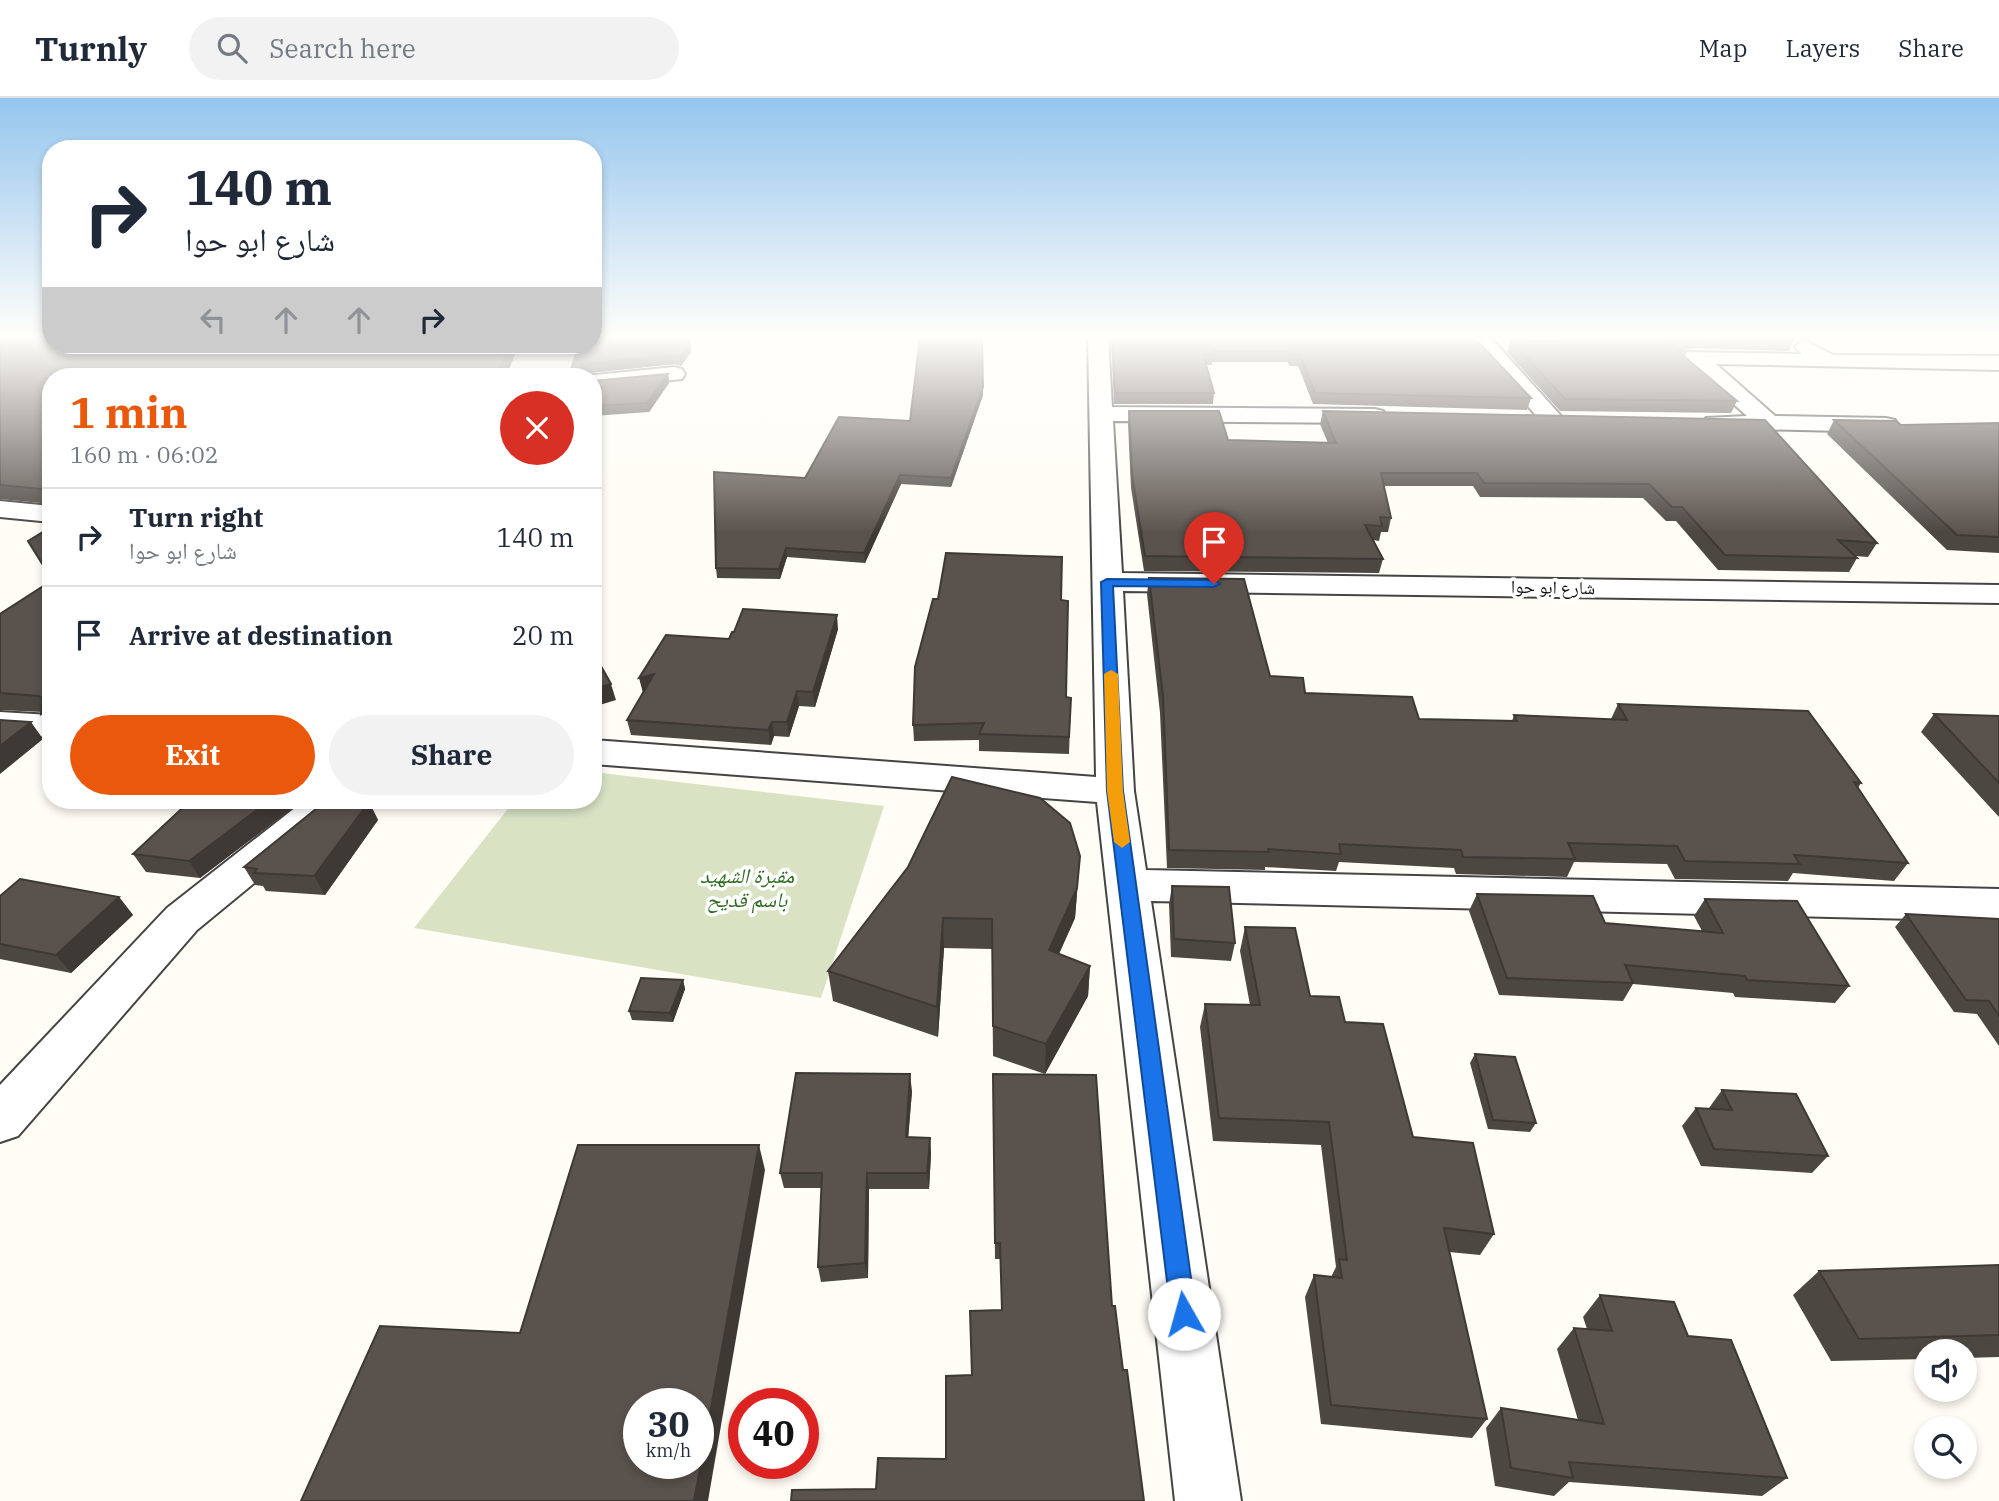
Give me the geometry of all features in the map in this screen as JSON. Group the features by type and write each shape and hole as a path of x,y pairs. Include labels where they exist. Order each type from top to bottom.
{"street":[{"path":"1100,402 1115,791 1208,1501"},
{"path":"1526,420 1564,421 1545,402"},
{"path":"1745,402 1768,423"},
{"path":"1100,414 1391,416"},
{"path":"1689,422 1907,425"},
{"path":"0,509 42,513"},
{"name":"شارع ابو حوا","path":"1107,582 1999,594"},
{"path":"0,723 42,725"},
{"path":"602,753 1115,791"},
{"path":"0,1120 182,919 319,809"},
{"path":"1128,885 1999,905"}],"green space":[{"name":"مقبرة الشهيد باسم قديح","path":"602,773 884,806 821,998 414,928 508,809 602,809"}],"building":[{"path":"0,402 42,402 42,489 0,485"},
{"path":"602,402 647,403 602,406"},
{"path":"912,402 978,402 951,478 900,475 864,553 786,548 779,569 716,568 714,472 805,478 839,417 910,421"},
{"path":"1129,411 1219,411 1228,440 1336,443 1323,411 1765,420 1877,543 1838,540 1857,558 1725,555 1682,507 1672,507 1649,484 1484,483 1477,473 1381,473 1391,518 1380,517 1382,526 1365,525 1383,559 1145,556 1132,475"},
{"path":"1834,420 1896,421 1901,425 1999,423 1999,537 1957,535"},
{"path":"42,532 42,564 28,541"},
{"path":"946,553 1062,557 1061,600 1068,601 1066,697 1071,698 1069,737 979,734 984,723 913,725 915,667 933,599 938,599"},
{"path":"1149,578 1244,579 1270,676 1303,678 1305,693 1412,697 1419,719 1517,721 1514,715 1627,720 1618,704 1808,711 1861,783 1854,782 1908,863 1794,855 1800,864 1685,861 1677,846 1568,843 1575,859 1463,857 1461,850 1339,844 1341,854 1268,849 1269,852 1169,850 1163,696"},
{"path":"42,587 42,698 0,693 0,614"},
{"path":"743,609 837,615 813,692 797,691 787,722 772,722 768,730 627,720 654,674 639,678 666,635 729,639"},
{"path":"602,668 611,684 602,686"},
{"path":"1934,714 1999,716 1999,783"},
{"path":"0,720 31,722 0,746"},
{"path":"952,777 1040,798 1070,823 1080,856 1077,888 1049,950 1090,966 1046,1044 993,1026 992,919 943,918 937,1007 828,971 908,867"},
{"path":"181,809 258,809 189,861 133,854"},
{"path":"316,809 364,809 314,876 254,873 257,869 244,867"},
{"path":"20,879 119,897 56,955 0,944 0,896"},
{"path":"1172,886 1229,887 1235,943 1174,939"},
{"path":"1477,894 1593,896 1605,923 1723,933 1705,899 1797,901 1849,986 1747,980 1745,976 1625,965 1633,983 1507,978"},
{"path":"1906,914 1999,919 1999,1016 1989,1001 1966,1000"},
{"path":"1245,927 1295,928 1310,996 1339,997 1345,1022 1383,1024 1413,1137 1473,1143 1494,1234 1444,1228 1487,1419 1331,1405 1314,1275 1342,1278 1339,1259 1347,1260 1329,1122 1219,1118 1205,1004 1260,1005"},
{"path":"641,978 683,980 670,1013 629,1011"},
{"path":"1475,1054 1515,1057 1536,1123 1493,1120"},
{"path":"796,1073 910,1074 906,1137 930,1138 927,1173 867,1173 865,1263 818,1267 822,1173 780,1173"},
{"path":"993,1074 1096,1075 1112,1306 1115,1306 1123,1370 1127,1370 1144,1501 791,1501 792,1490 876,1489 878,1458 946,1459 946,1376 972,1375 970,1311 1002,1310 1000,1243 995,1243"},
{"path":"1722,1090 1796,1094 1828,1156 1714,1149 1696,1108 1732,1110"},
{"path":"578,1145 759,1145 714,1391 714,1388 623,1388 623,1479 698,1479 694,1501 301,1501 380,1326 520,1333"},
{"path":"1999,1265 1999,1335 1859,1339 1819,1271"},
{"path":"1600,1295 1674,1302 1688,1336 1731,1340 1787,1478 1569,1462 1573,1478 1511,1468 1501,1408 1604,1424 1574,1328 1612,1331"}],"slow traffic":[{"path":"1111,674 1115,791 1122,842"}],"route":[{"path":"1184,1314 1115,791 1107,582 1214,584"}]}
